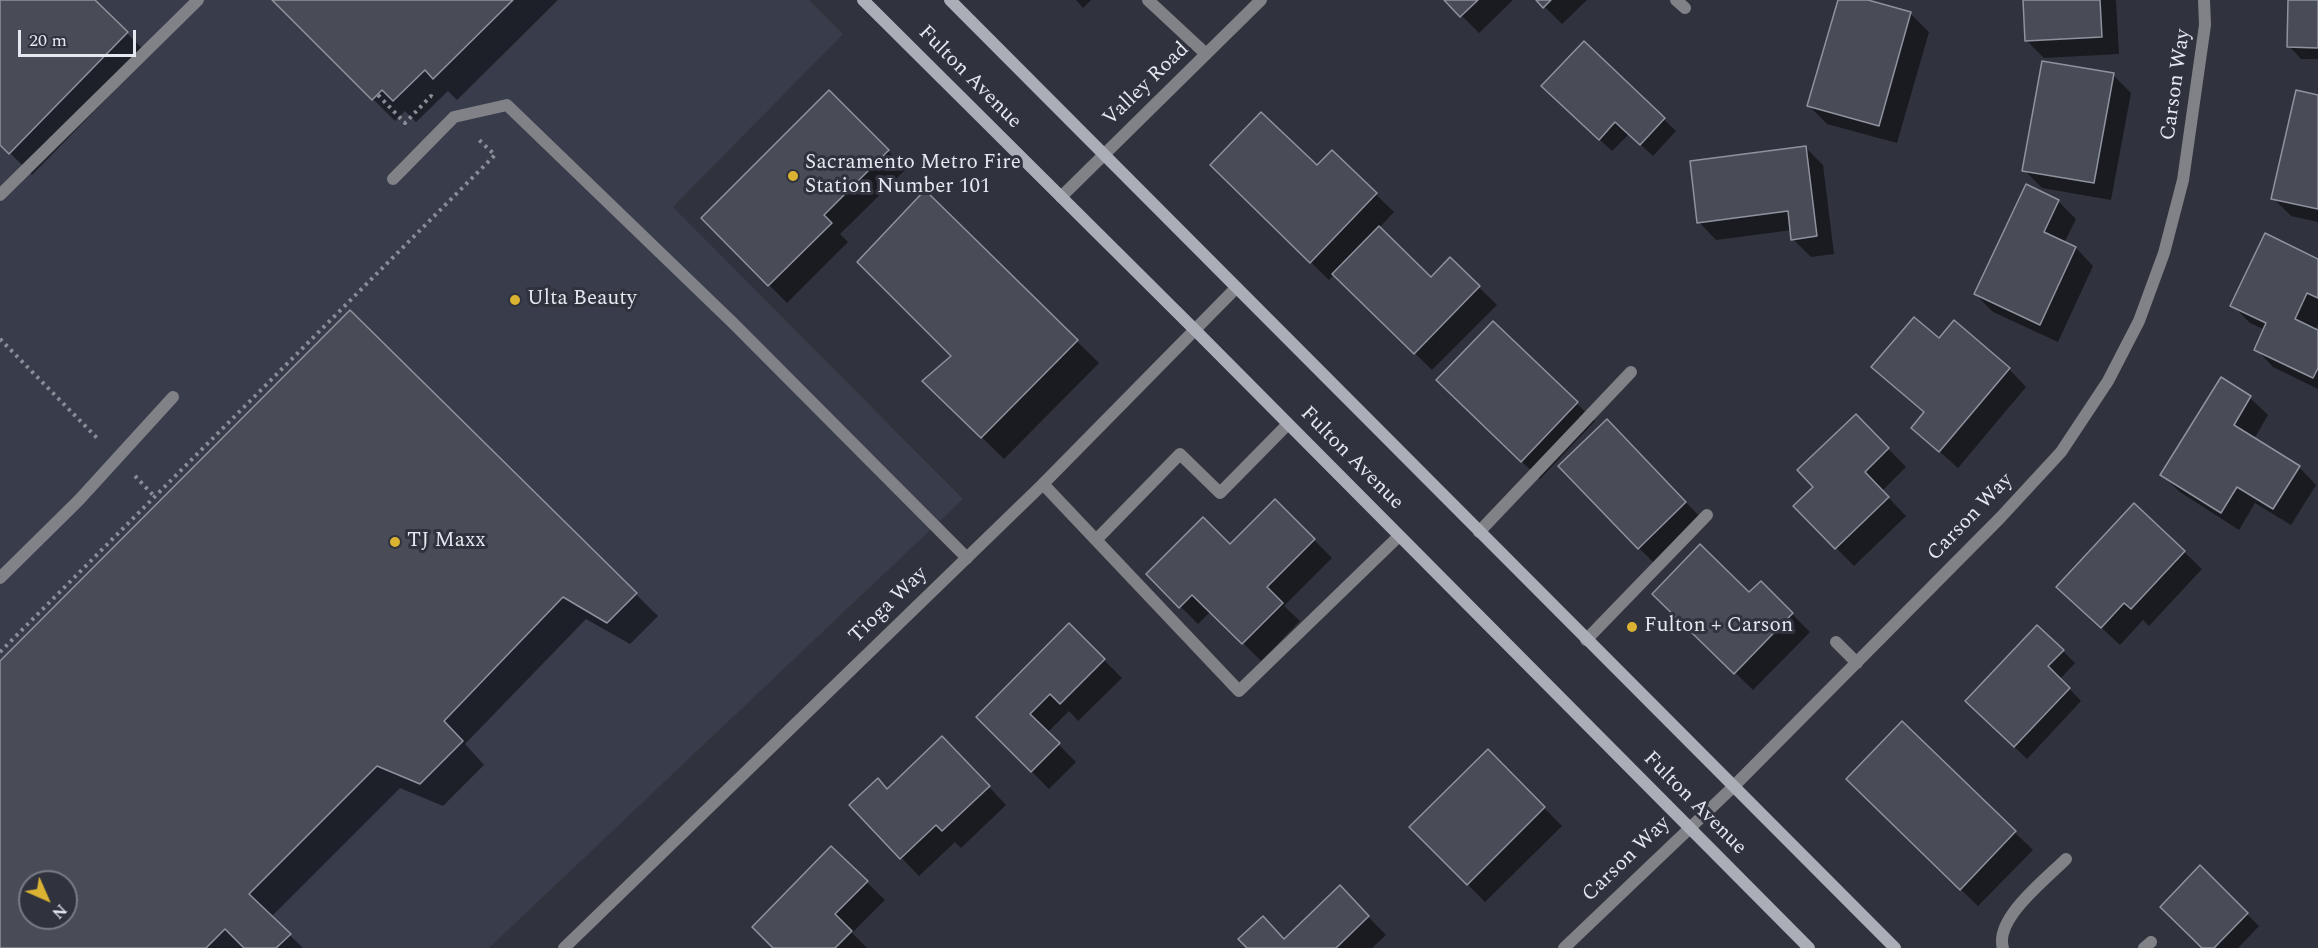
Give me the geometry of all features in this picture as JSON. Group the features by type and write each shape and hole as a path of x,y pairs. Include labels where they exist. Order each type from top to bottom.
{"main road":[{"name":"Fulton Avenue","path":"863,0 1195,330 1809,948"},
{"name":"Fulton Avenue","path":"950,0 1894,948"}],"street":[{"path":"0,195 198,0"},
{"path":"1148,0 1206,54"},
{"name":"Valley Road","path":"1061,197 1261,0"},
{"name":"Carson Way","path":"1564,948 1733,787 2000,518 2061,452 2108,381 2139,321 2164,253 2183,180 2205,26 2204,0"},
{"path":"393,179 454,117 507,105 734,324 967,558"},
{"name":"Tioga Way","path":"564,948 1043,484 1236,288"},
{"path":"1479,532 1631,372"},
{"path":"0,578 79,500 173,397"},
{"path":"1096,540 1180,454 1220,494 1288,424"},
{"path":"1043,484 1239,691 1399,536"},
{"path":"1586,640 1707,515"},
{"path":"1836,642 1857,663"},
{"path":"2003,948 2000,940 2009,916 2066,859"}],"path":[{"path":"0,652 495,155 431,96 405,123 378,94"},
{"path":"0,339 155,497"}],"shaded area":[{"path":"0,0 809,0 843,34 673,207 963,499 489,948 0,948"}],"building":[{"path":"0,0 95,0 128,32 9,154 0,145"},
{"path":"272,0 513,0 433,79 425,70 393,101 382,90 372,100"},
{"path":"1444,0 1478,0 1460,17"},
{"path":"1536,0 1551,0 1543,8"},
{"path":"1838,0 1868,0 1911,12 1879,126 1807,106"},
{"path":"2023,0 2100,0 2102,37 2025,41"},
{"path":"2288,0 2318,0 2318,48 2287,47"},
{"path":"1584,41 1665,118 1640,145 1615,122 1599,140 1541,86"},
{"path":"2042,61 2114,73 2094,183 2022,171"},
{"path":"829,90 889,150 824,215 832,223 768,286 701,218"},
{"path":"2296,90 2318,95 2318,209 2271,199"},
{"path":"1261,112 1317,165 1332,150 1377,193 1310,263 1210,165"},
{"path":"1806,146 1817,236 1791,240 1788,211 1697,223 1690,161"},
{"path":"2026,184 2059,200 2044,232 2076,247 2040,325 1974,294"},
{"path":"925,190 1078,340 981,438 922,381 951,356 857,262"},
{"path":"1379,226 1431,277 1450,257 1480,286 1414,354 1332,274"},
{"path":"2265,233 2318,259 2318,298 2307,293 2295,319 2318,330 2318,368 2313,378 2254,350 2266,323 2230,306"},
{"path":"350,310 637,593 607,623 563,597 444,721 463,741 420,784 377,766 249,894 291,934 276,948 244,948 225,929 206,948 0,948 0,661"},
{"path":"1914,317 1939,338 1954,320 2010,368 1939,452 1911,428 1924,412 1871,367"},
{"path":"1493,321 1578,402 1521,462 1436,380"},
{"path":"2221,377 2251,396 2234,425 2300,466 2273,509 2237,487 2221,513 2160,475"},
{"path":"1856,414 1889,448 1865,472 1889,497 1835,549 1793,506 1813,487 1797,470"},
{"path":"1607,419 1686,502 1638,549 1558,466"},
{"path":"1275,499 1315,539 1267,587 1283,603 1242,644 1192,595 1179,608 1146,574 1203,517 1230,544"},
{"path":"2134,503 2185,551 2131,609 2124,603 2101,628 2056,587"},
{"path":"1700,544 1749,592 1761,581 1793,613 1734,674 1652,594"},
{"path":"1069,623 1105,659 1060,704 1050,694 1030,714 1060,743 1031,772 976,717"},
{"path":"2037,625 2064,650 2048,666 2070,688 2014,747 1965,701"},
{"path":"1902,721 2016,831 1960,890 1846,779"},
{"path":"942,736 990,786 942,831 936,825 900,859 849,805 878,778 887,789"},
{"path":"1488,749 1545,807 1467,885 1409,827"},
{"path":"831,846 868,881 835,914 852,931 835,948 773,948 752,927"},
{"path":"2200,865 2248,913 2214,948 2202,948 2160,907"},
{"path":"1340,885 1369,916 1336,948 1247,948 1238,939 1263,916 1284,939"}],"place":[{"name":"Sacramento Metro Fire Station Number 101","path":"793,176"},
{"name":"Ulta Beauty","path":"515,300"},
{"name":"TJ Maxx","path":"395,542"},
{"name":"Fulton + Carson","path":"1632,627"}]}
